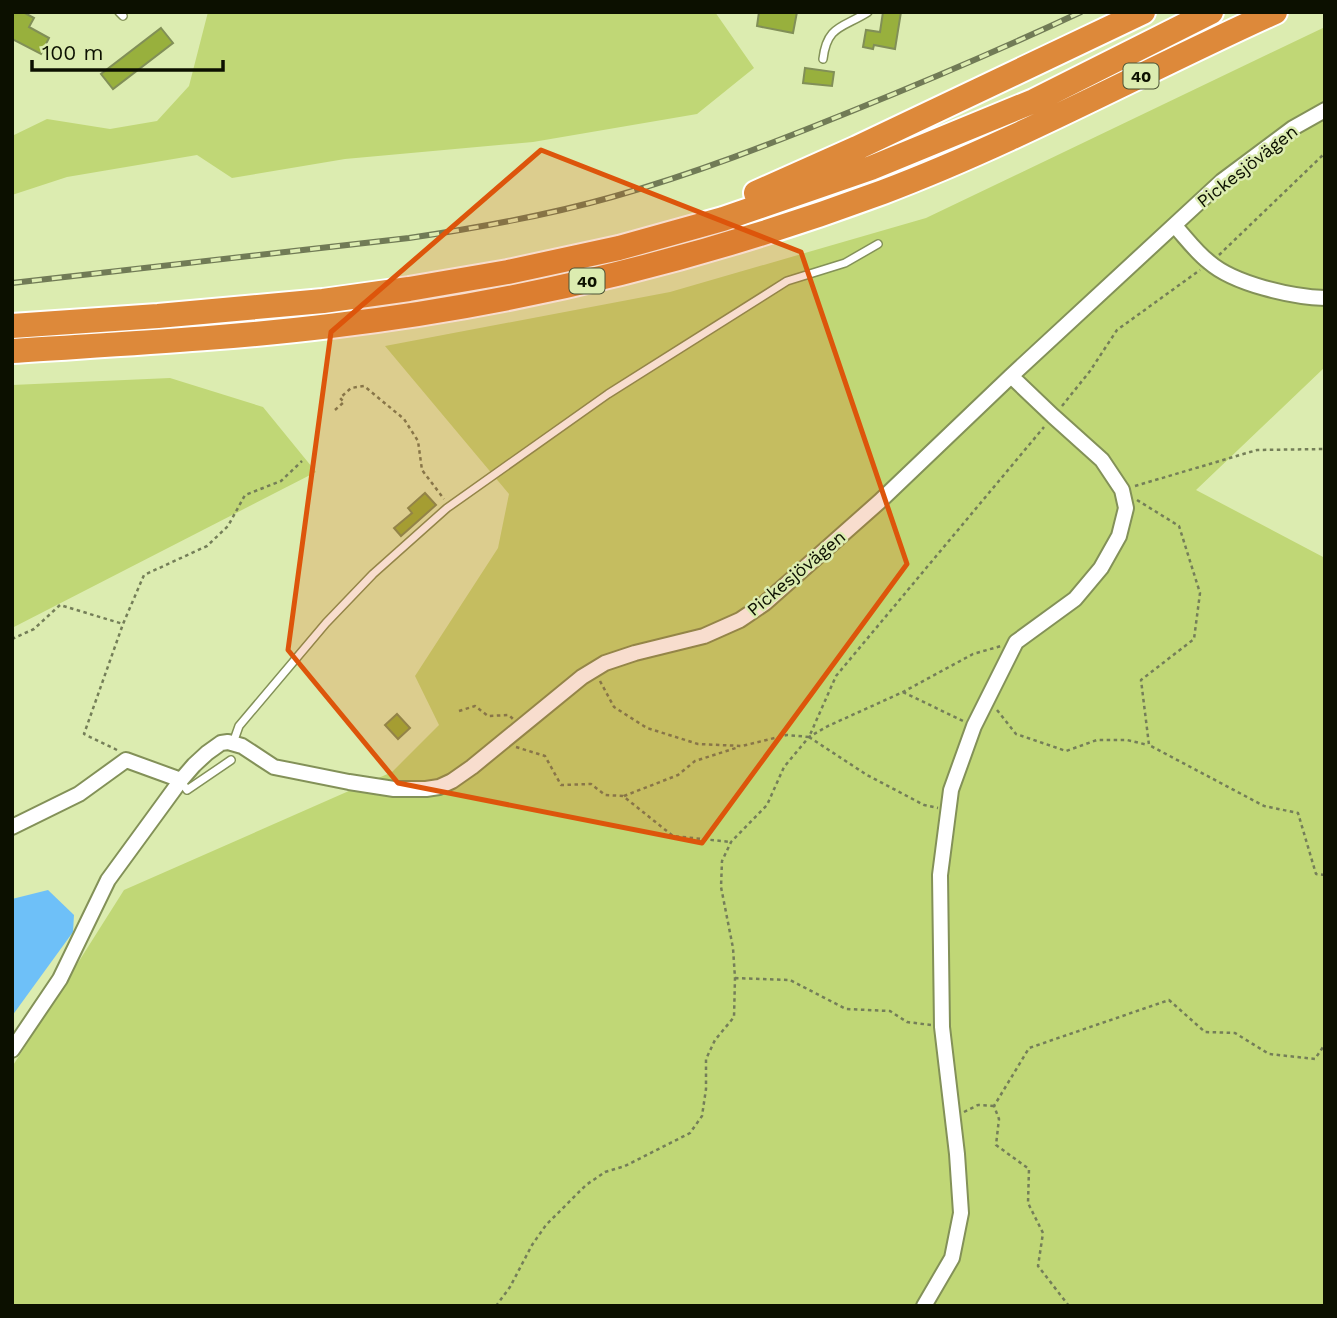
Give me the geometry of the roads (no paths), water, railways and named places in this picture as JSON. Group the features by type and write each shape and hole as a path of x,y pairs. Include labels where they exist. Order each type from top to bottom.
{"highway":[{"path":"574,258 767,189 1143,12"},
{"name":"40","path":"12,326 323,301 508,272 619,248 723,219 872,168 1034,100 1211,12"},
{"name":"40","path":"12,351 160,342 329,327 452,308 627,272 733,243 810,218 978,154 1275,12"}],"street":[{"name":"Pickesjövägen","path":"233,743 274,767 394,789 439,787 472,768 520,726 594,669 635,653 705,636 740,620 765,603 879,502 1222,181 1293,128 1325,110"},
{"path":"1174,226 1210,263 1252,284 1309,298 1325,298"},
{"path":"924,1306 952,1258 961,1213 942,1027 940,875 951,790 974,726 1016,642 1075,599 1101,568 1119,536 1126,508 1122,490 1102,460 1012,376"},
{"path":"12,1050 60,979 108,880 194,765 221,743 233,743"},
{"path":"12,827 79,794 125,760 181,780"}],"lane":[{"path":"822,59 824,47 836,28 868,12"},
{"path":"233,743 239,726 326,623 373,574 447,508 608,394 787,281 845,263 878,244"},
{"path":"181,780 187,790 231,760"}],"water":[{"path":"48,890 74,915 73,932 12,1016 12,899"}],"railway":[{"path":"12,283 409,238 511,221 587,204 673,178 793,135 939,75 1081,12"}]}
